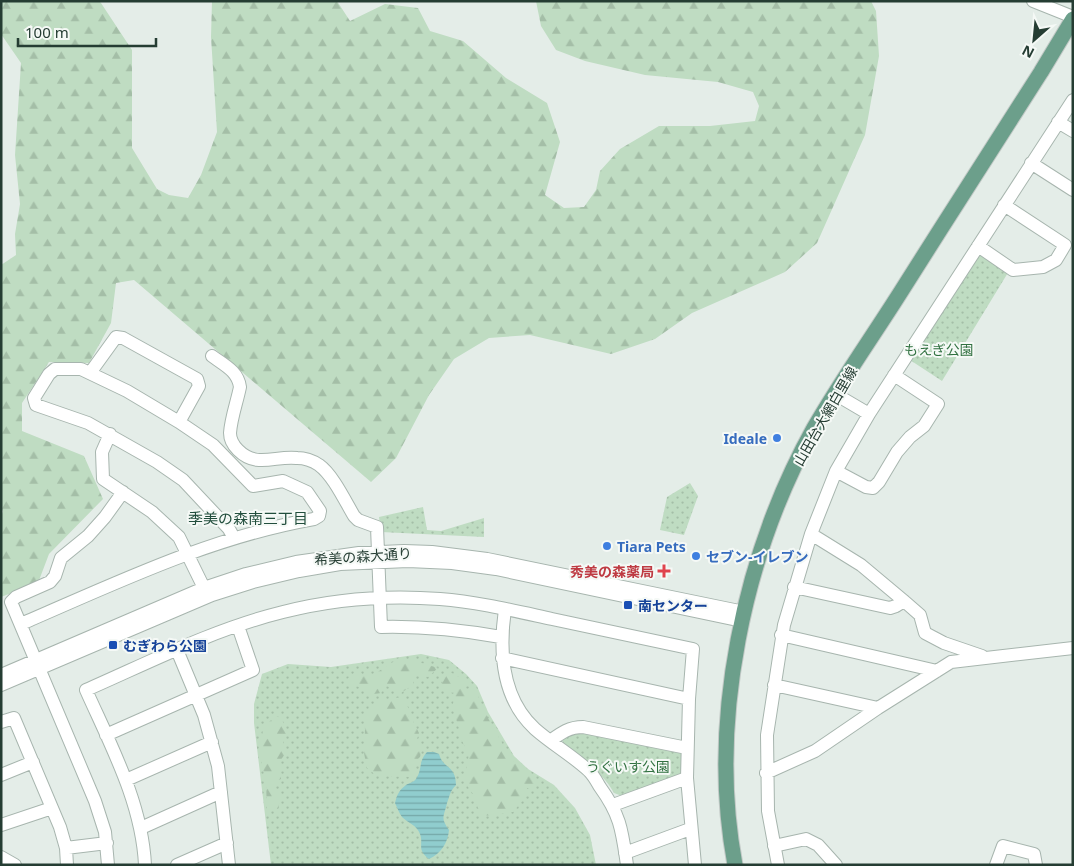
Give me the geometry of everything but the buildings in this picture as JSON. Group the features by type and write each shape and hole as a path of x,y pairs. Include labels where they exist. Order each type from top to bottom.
{"main road":[{"name":"山田台大網白里線","path":"735,865 728,826 726,724 743,616 759,555 780,500 815,427 835,394 1042,72 1073,18"}],"street":[{"path":"1032,1 1073,18"},
{"path":"778,865 768,811 767,735 782,635 794,587 811,534 836,472 869,414 1073,100"},
{"path":"1058,122 1073,131"},
{"path":"1031,164 1073,190"},
{"path":"978,246 1013,270 1043,267 1056,260 1065,246 1004,205"},
{"path":"90,373 116,337 124,338 198,379 199,386 179,422"},
{"path":"212,356 232,370 239,380 240,387 230,434 232,443 241,452 253,459 268,461 296,457 319,465 327,473 354,516 358,520 377,527 381,626 462,630 501,637"},
{"path":"20,624 188,553 281,525 314,519 319,516 320,511 307,492 283,481 253,486 213,445 127,391 81,369 56,369 49,374 34,398 36,405 88,423 157,462 183,480 229,529 234,538"},
{"path":"836,472 866,487 872,488 879,482 910,437 924,426 938,404 894,375"},
{"path":"835,394 869,414"},
{"path":"110,434 102,452 103,479 152,512 179,536 204,588"},
{"path":"108,865 105,832 95,801 11,602 16,597 50,582 55,576 60,558 88,536 123,492"},
{"path":"811,534 861,565 920,615 925,633 961,655 986,658 1073,648"},
{"name":"希美の森大通り","path":"37,665 212,596 253,582 298,571 378,556"},
{"name":"希美の森大通り","path":"37,665 204,588 246,574 296,562 378,556 452,563 568,580 743,616"},
{"path":"794,587 890,608 904,601"},
{"path":"145,865 141,828 126,780 86,690 210,635 238,626 284,612 317,605 379,598 440,599 505,609 693,649 689,699 687,778 690,830 695,865"},
{"path":"505,609 501,637 502,658 507,682 513,697 534,728 590,772 613,805 622,828 626,859 690,830"},
{"path":"106,735 254,670 238,626"},
{"path":"782,635 937,671"},
{"path":"177,650 204,715 218,766 229,865"},
{"path":"766,773 815,751 961,655"},
{"path":"502,658 689,699"},
{"path":"1,675 37,665"},
{"path":"1,685 37,665"},
{"path":"774,685 878,708"},
{"path":"1,722 14,718 60,827 66,848 67,865"},
{"path":"550,741 564,730 573,727 583,727 687,748"},
{"path":"126,780 212,742"},
{"path":"1,775 33,762"},
{"path":"613,805 687,778"},
{"path":"141,828 221,792"},
{"path":"1,825 52,808"},
{"path":"774,846 806,838 818,845 836,865"},
{"path":"66,848 107,843"},
{"path":"177,865 227,843"},
{"path":"996,865 1003,846 1034,854 1036,865"},
{"path":"1,857 15,865"}],"green space":[{"path":"1,1 99,1 101,3 132,50 132,148 157,189 169,195 188,198 201,175 217,132 211,37 212,1 337,1 350,21 385,4 418,8 430,31 463,41 506,78 547,103 560,142 545,195 564,208 584,207 596,190 600,171 620,149 659,126 710,126 755,121 759,106 753,92 718,82 645,75 585,61 556,50 541,26 536,1 871,1 876,11 879,56 865,135 817,243 785,272 692,313 655,339 611,354 530,335 489,338 454,359 429,395 396,458 371,482 134,280 116,283 111,323 89,363 49,362 22,403 22,431 84,456 103,499 49,554 38,583 1,597 1,517 3,511 1,509 1,265 16,255 15,234 20,204 15,155 21,63 1,34"},
{"name":"もえぎ公園","path":"982,254 1009,271 942,381 910,360 976,256"},
{"path":"690,483 698,496 684,535 660,530 667,497"},
{"path":"423,507 427,530 441,531 484,518 484,537 381,532 379,517"},
{"path":"421,654 449,660 477,686 488,712 514,756 528,769 554,785 575,808 590,835 596,865 271,865 254,723 254,704 262,674 288,664 331,667"},
{"path":"412,660 438,668 428,677 414,676 413,685 401,693 385,685 381,693 367,695 363,688 349,684 347,679 358,670 364,676 376,673 393,662"},
{"path":"450,672 466,681 465,689 475,688 484,711 511,759 535,780 536,788 527,788 526,796 513,812 493,815 480,814 473,794 464,781 469,755 461,739 452,707 456,693 445,692 441,677"},
{"path":"402,697 409,709 408,716 419,733 416,742 423,746 420,757 415,761 413,777 377,776 367,768 364,753 364,711 378,701"},
{"path":"276,716 281,718 286,730 286,736 283,741 285,754 280,761 281,779 276,781 275,790 281,795 278,809 267,810 266,783 259,750 264,726"},
{"name":"うぐいす公園","path":"581,730 684,754 683,771 681,774 622,796 614,793 598,772 563,743 566,735"}],"water":[{"path":"427,752 439,754 443,762 452,770 456,785 450,793 443,817 449,830 447,839 440,851 429,859 421,850 419,831 402,817 395,803 402,789 416,779 422,759"}],"place":[{"name":"Ideale","path":"777,438"},
{"name":"Tiara Pets","path":"607,546"},
{"name":"セブン-イレブン","path":"696,556"},
{"name":"秀美の森薬局","path":"664,571"},
{"name":"南センター","path":"628,605"},
{"name":"むぎわら公園","path":"113,645"}],"district":[{"name":"季美の森南三丁目","path":"248,518"}]}
